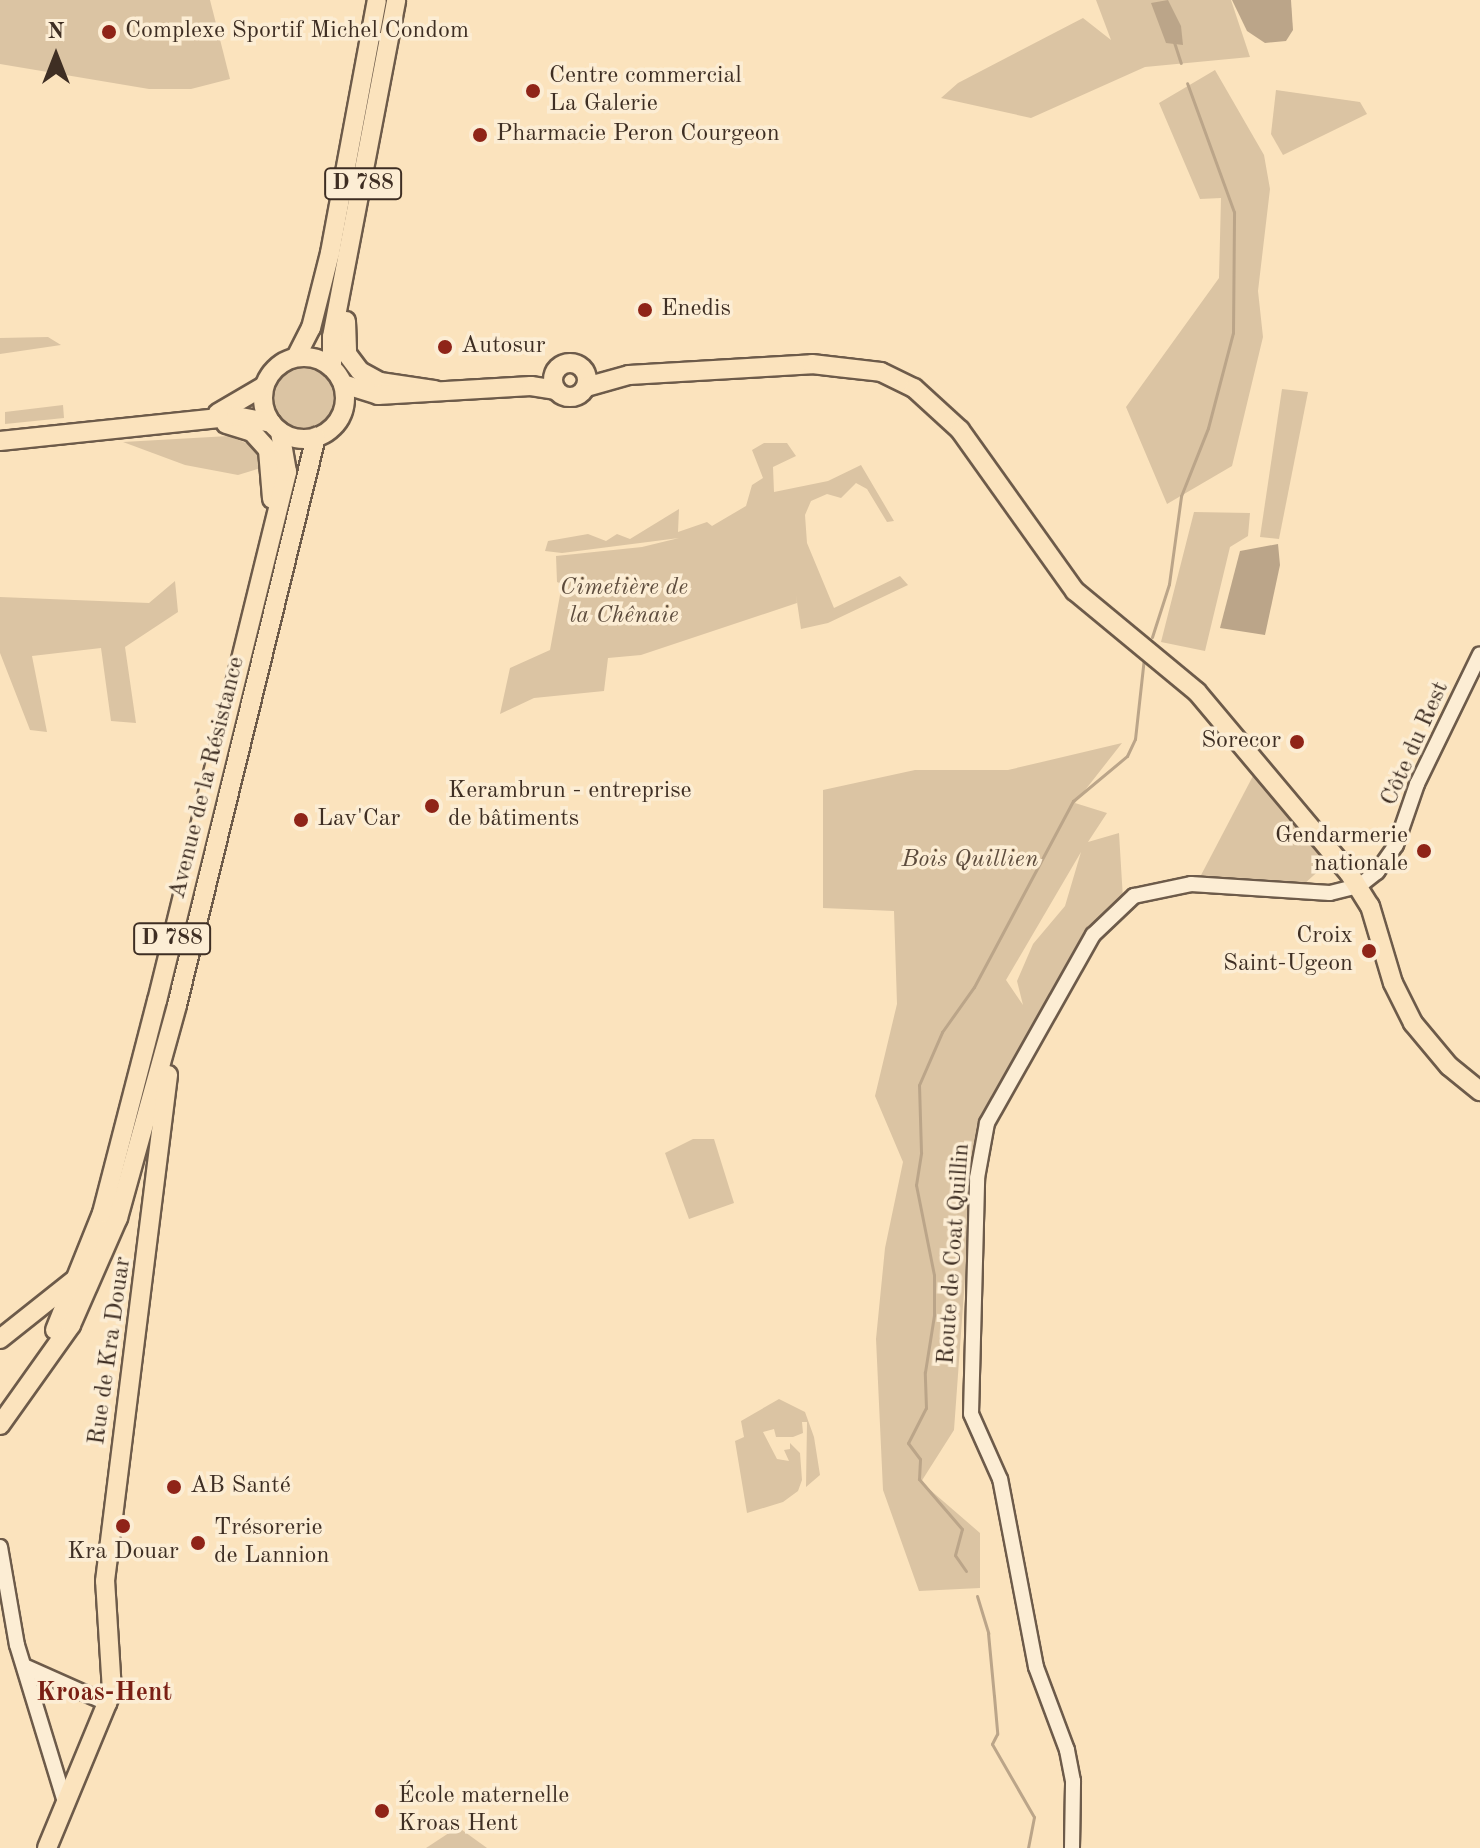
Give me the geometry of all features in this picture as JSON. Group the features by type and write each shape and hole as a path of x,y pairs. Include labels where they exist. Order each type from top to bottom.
{"main road":[{"name":"D 788","path":"296,357 311,328 330,253 377,0"},
{"name":"D 788","path":"337,376 332,337 396,0"},
{"path":"362,190 344,340 347,354 355,367 380,382 435,390"},
{"path":"201,420 242,403 264,386 278,365 296,357 315,358 337,376 378,395 466,389 555,390 575,397 586,387 629,375"},
{"path":"466,389 556,370 569,363 629,375 841,365 881,372 914,388 960,430 1075,591 1180,675 1216,712 1359,886 1380,930 1393,983 1413,1023 1449,1066 1480,1091"},
{"path":"581,367 586,387"},
{"path":"555,390 556,370"},
{"path":"337,376 345,403 338,421"},
{"path":"264,386 263,405 276,427"},
{"path":"0,441 246,416 297,439 316,437 338,421 379,400 435,390"},
{"path":"201,420 252,432 271,457 274,489 254,600"},
{"name":"Avenue de la Résistance","path":"26,1390 81,1275 102,1213 287,472 276,427"},
{"name":"Avenue de la Résistance","path":"0,1425 71,1325 94,1279 118,1218 177,1005 316,437"},
{"name":"Rue de Kra Douar","path":"109,1704 112,1668 105,1581 177,1005"},
{"path":"0,1339 81,1275"},
{"path":"47,1848 64,1799 109,1704"}],"street":[{"name":"Côte du Rest","path":"1359,886 1377,872 1396,845 1417,784 1480,654"},
{"name":"Route de Coat Quillin","path":"1072,1848 1074,1797 1067,1750 1036,1667 1000,1479 971,1414 969,1391 977,1178 987,1123 1093,935 1117,908 1134,896 1170,885 1330,893 1359,886"},
{"path":"0,1547 12,1621 64,1799"},
{"path":"26,1667 109,1704"}],"green space":[{"name":"Complexe Sportif Michel Condom","path":"0,0 210,0 230,79 191,89 149,89 0,64"},
{"path":"1096,0 1231,0 1250,57 1145,67 1031,118 941,98 958,83 1083,18 1111,40"},
{"path":"1215,70 1264,155 1270,189 1258,291 1263,337 1232,466 1167,504 1126,407 1219,278 1221,198 1200,199 1159,103"},
{"path":"1276,90 1360,102 1367,114 1283,155 1271,134"},
{"path":"48,337 61,345 0,354 0,338"},
{"path":"303,364 316,366 327,374 335,385 335,411 327,422 316,430 303,432 290,430 279,422 271,411 269,398 271,385 279,374 290,366"},
{"path":"1282,389 1308,392 1279,539 1260,537"},
{"path":"63,405 64,418 5,424 5,412"},
{"path":"229,436 253,446 264,467 238,475 185,465 123,442"},
{"name":"Cimetière de la Chênaie","path":"764,443 787,443 796,456 773,467 774,492 828,481 861,465 894,521 887,522 867,489 856,483 841,498 827,494 811,501 805,515 807,543 834,608 900,576 908,585 828,623 801,629 796,595 797,603 641,655 608,658 604,691 534,698 500,714 510,668 550,650 562,584 557,582 556,556 642,547 679,538 562,553 545,551 548,541 588,534 606,541 617,534 630,539 679,509 678,532 707,522 712,526 746,506 752,485 763,478 752,450"},
{"path":"1194,512 1250,513 1248,536 1230,547 1205,651 1161,642"},
{"path":"175,581 178,612 125,647 136,723 111,721 101,648 32,656 47,732 30,730 0,653 0,597 149,603"},
{"name":"Bois Quillien","path":"1122,743 1075,803 1107,813 1088,842 1119,833 1123,899 1089,928 995,1093 973,1168 954,1430 921,1482 980,1533 980,1588 919,1591 883,1490 876,1339 885,1248 903,1162 875,1096 897,1004 894,911 823,908 823,790 915,770 1008,770","holes":["1081,852 1065,906 1033,944 1017,981 1023,1005 1006,980"]},
{"path":"1254,774 1323,859 1324,866 1303,885 1199,879"},
{"path":"693,1139 714,1139 734,1203 689,1219 665,1153"},
{"path":"779,1399 805,1412 814,1437 820,1475 806,1487 807,1422 802,1422 803,1433 793,1437 776,1437 774,1429 763,1432 777,1459 789,1461 784,1450 790,1449 790,1443 800,1453 802,1480 798,1491 783,1502 747,1513 735,1441 744,1437 741,1421"},
{"path":"458,1827 487,1848 426,1848"}],"shaded area":[{"path":"1168,0 1181,26 1183,45 1166,43 1151,3"},
{"path":"1232,0 1291,0 1293,30 1286,41 1265,43 1247,31"},
{"path":"1278,544 1280,565 1265,635 1220,628 1240,551"}],"waterway":[{"path":"1174,42 1181,63"},
{"path":"1152,637 1169,584 1181,496 1208,428 1233,333 1234,212 1187,83"},
{"path":"966,1571 955,1555 962,1529 919,1479 920,1459 908,1443 926,1408 925,1372 934,1315 934,1275 916,1185 921,1152 919,1085 942,1032 974,987 1073,801 1127,756 1135,739 1144,658"},
{"path":"977,1596 988,1633 997,1734 992,1744 1034,1817 1028,1848"}],"place":[{"name":"Complexe Sportif Michel Condom","path":"109,32"},
{"name":"Centre commercial La Galerie","path":"533,91"},
{"name":"Pharmacie Peron Courgeon","path":"480,135"},
{"name":"Enedis","path":"645,310"},
{"name":"Autosur","path":"445,347"},
{"name":"Sorecor","path":"1297,742"},
{"name":"Kerambrun - entreprise de bâtiments","path":"432,806"},
{"name":"Lav'Car","path":"301,820"},
{"name":"Gendarmerie nationale","path":"1424,851"},
{"name":"Croix Saint-Ugeon","path":"1369,951"},
{"name":"AB Santé","path":"174,1487"},
{"name":"Kra Douar","path":"123,1526"},
{"name":"Trésorerie de Lannion","path":"198,1543"},
{"name":"École maternelle Kroas Hent","path":"382,1811"}],"district":[{"name":"Kroas-Hent","path":"104,1694"}]}
